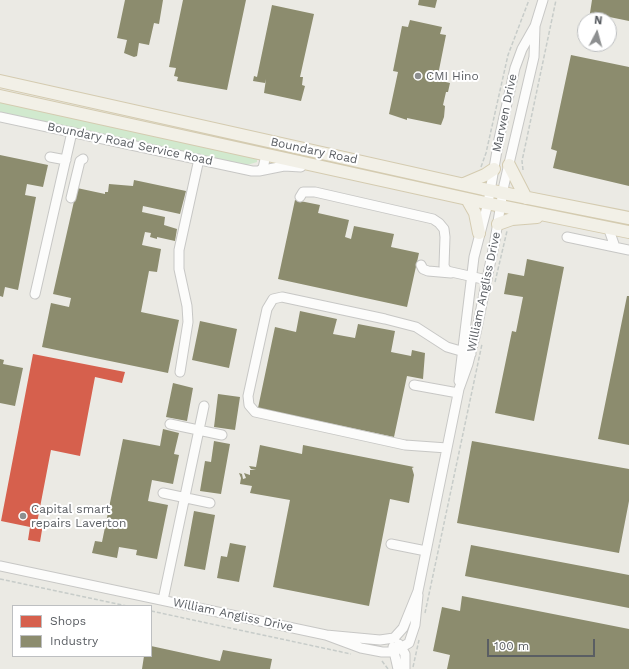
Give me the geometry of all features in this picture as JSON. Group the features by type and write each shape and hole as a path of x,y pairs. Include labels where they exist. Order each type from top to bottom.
{"main road":[{"name":"Boundary Road","path":"0,81 503,193 629,218"},
{"name":"Boundary Road","path":"0,96 467,199 629,232"},
{"path":"266,140 266,155"},
{"path":"509,166 526,198"},
{"path":"464,184 486,175 494,169"},
{"path":"467,199 475,213 479,233"},
{"path":"503,225 512,219 533,218 542,214"}],"street":[{"name":"Marwen Drive","path":"494,204 490,190 515,68 522,49 535,26 543,0"},
{"name":"Marwen Drive","path":"503,193 534,57 535,26"},
{"name":"Boundary Road Service Road","path":"0,117 259,171 291,166 329,173 348,173"},
{"path":"35,294 72,132"},
{"path":"259,171 265,164 266,155"},
{"path":"50,157 66,160"},
{"path":"180,372 188,322 187,306 179,269 180,250 199,159"},
{"path":"72,198 80,161 83,160"},
{"path":"300,197 303,192 315,192 433,218 444,229 444,266 450,273"},
{"name":"William Angliss Drive","path":"326,635 361,648 382,652 393,652 409,643 414,633 418,592 466,353 470,277 479,233 494,204 503,193"},
{"name":"William Angliss Drive","path":"466,353 491,281 503,225 494,204"},
{"path":"608,227 615,247"},
{"path":"567,237 629,250"},
{"path":"421,265 428,271 450,273 491,281"},
{"path":"447,448 405,444 260,414 249,405 248,396 267,309 269,303 276,297 305,301 416,327 447,347 466,353"},
{"path":"414,385 459,391"},
{"path":"163,600 204,406"},
{"path":"170,424 222,435"},
{"path":"163,493 210,503"},
{"path":"391,544 426,551"},
{"name":"William Angliss Drive","path":"0,566 326,635 380,640 394,638 403,628 418,592"},
{"path":"394,638 405,654 406,669"},
{"path":"394,638 393,652 398,669"}],"path":[{"path":"523,176 522,161 556,0"},
{"path":"491,281 503,225"},
{"path":"425,613 482,344"},
{"path":"0,579 122,605"},
{"path":"152,611 352,654"},
{"path":"413,669 420,636"},
{"path":"382,660 388,669"}],"green space":[{"path":"0,100 257,158 257,162 247,165 0,113"}],"building: Shops":[{"path":"33,354 125,372 122,383 95,377 80,456 51,450 37,523 43,524 40,542 28,540 30,527 1,521"}],"building: Industry":[{"path":"125,0 163,0 159,24 154,23 149,45 139,43 137,56 134,57 124,53 127,40 117,38"},
{"path":"183,0 246,0 227,90 177,81 178,77 174,76 176,68 169,67"},
{"path":"419,0 437,0 435,8 418,5"},
{"path":"592,0 629,0 629,21 617,19 617,12 590,12"},
{"path":"272,5 314,14 300,77 303,77 302,85 305,86 301,101 264,93 266,79 265,83 253,81 254,76 257,77"},
{"name":"CMI Hino","path":"410,20 442,27 440,34 446,35 437,80 450,83 443,105 445,106 444,117 441,125 407,118 407,120 389,114 398,72 393,71 402,26 408,27"},
{"path":"571,55 629,67 629,186 553,168 557,151 551,149"},
{"path":"0,155 48,165 43,187 27,184 25,195 36,197 18,290 5,287 3,297 0,296"},
{"path":"134,180 186,191 180,214 143,206 142,212 165,217 164,225 177,229 175,241 150,237 151,233 145,232 142,245 161,249 157,272 149,271 141,312 179,320 168,373 42,347 51,303 69,307 71,298 53,294 77,188 105,194 105,192 108,192 109,184 133,186"},
{"path":"295,200 320,205 318,213 349,220 345,237 351,239 354,226 394,234 391,247 419,253 407,307 278,279"},
{"path":"527,259 564,267 534,421 495,413 512,331 516,332 523,297 504,294 508,273 524,276"},
{"path":"627,296 629,296 629,445 598,439"},
{"path":"300,311 337,319 333,334 355,338 358,324 395,331 391,352 411,356 412,350 425,353 423,379 407,376 394,437 258,408 275,327 296,332"},
{"path":"200,321 237,329 229,368 192,360"},
{"path":"0,359 4,360 3,364 23,368 15,406 0,403"},
{"path":"173,383 193,388 187,421 166,417"},
{"path":"218,394 240,397 235,430 214,427"},
{"path":"163,429 179,433 174,454 179,455 173,484 152,480 148,501 168,505 157,559 136,555 137,550 119,547 117,558 92,553 95,541 102,542 123,439 160,446"},
{"path":"214,441 230,444 221,494 200,491 205,461 211,462"},
{"path":"472,441 629,469 629,501 619,553 457,523"},
{"path":"260,445 302,454 303,445 414,467 412,468 414,475 409,503 390,499 369,606 273,587 290,500 250,493 252,486 240,484 241,478 239,473 242,474 243,479 246,478 244,473 250,475 250,470 256,470 251,469 249,466 256,467"},
{"path":"194,511 215,515 205,570 184,566"},
{"path":"230,543 246,546 239,582 217,578 221,556 227,557"},
{"path":"471,545 629,575 629,608 465,576"},
{"path":"462,596 629,629 629,669 447,669 450,655 433,651 442,607 460,611"},
{"path":"152,646 220,661 223,650 272,659 270,669 142,669 144,657 152,657"}],"place":[{"name":"CMI Hino","path":"418,76"},
{"name":"Capital smart repairs Laverton","path":"23,516"}]}
